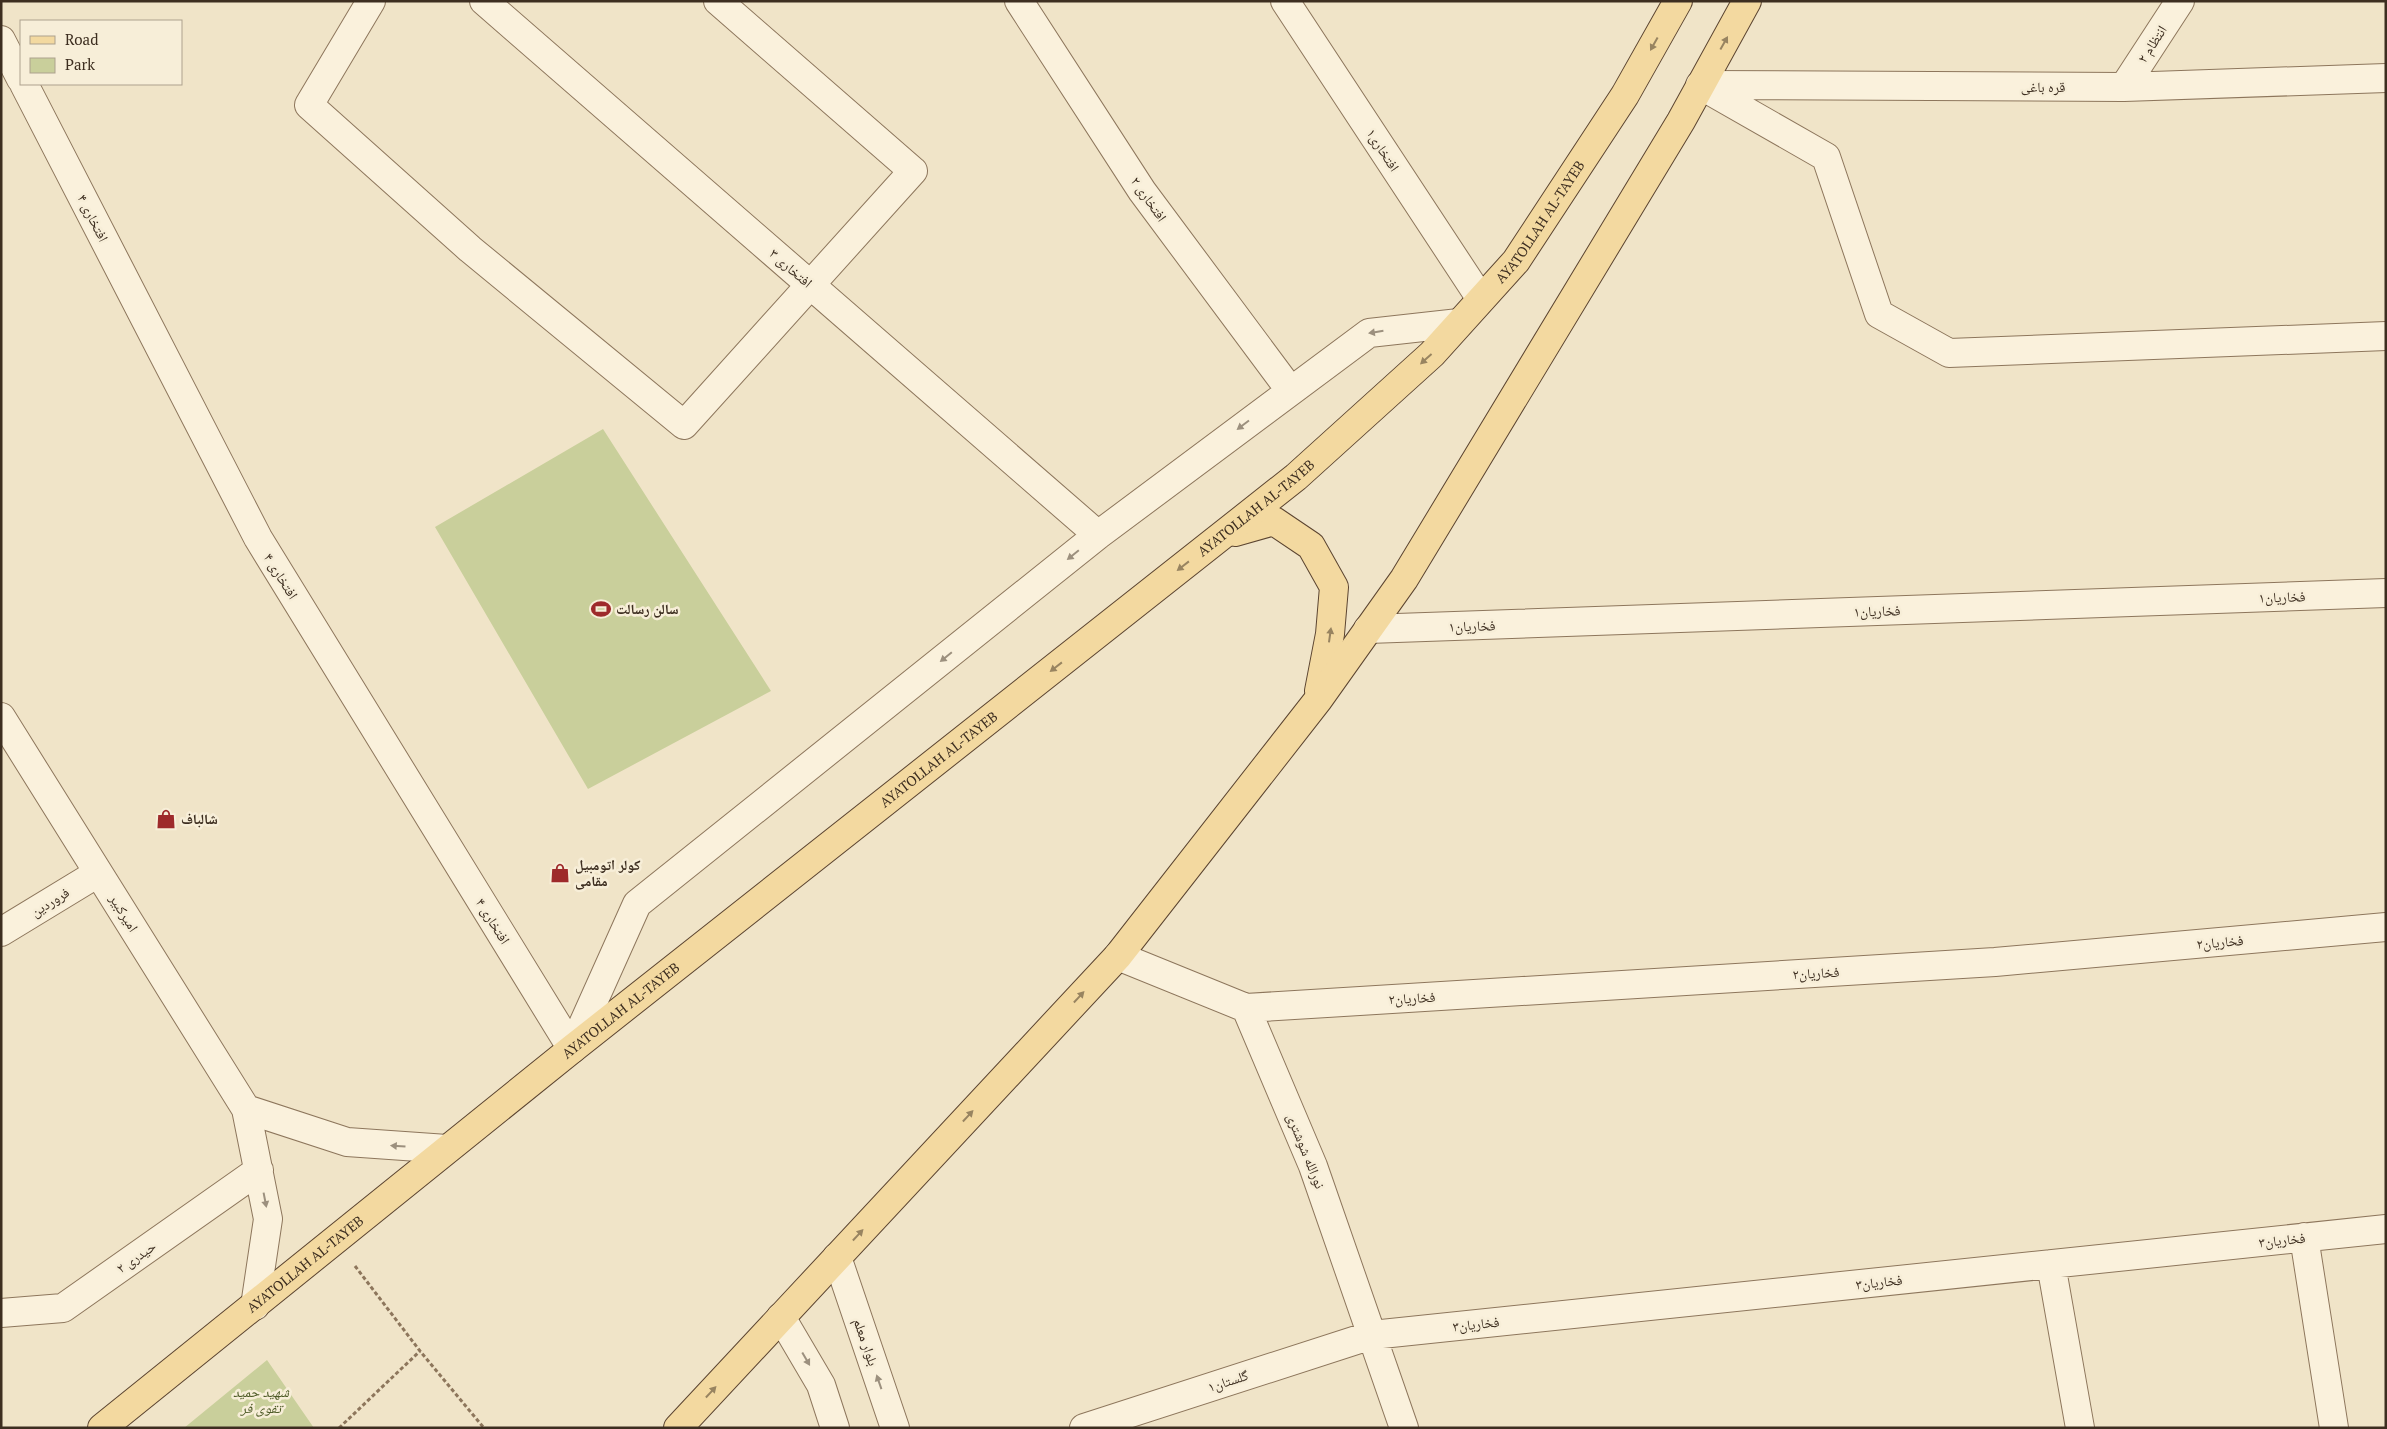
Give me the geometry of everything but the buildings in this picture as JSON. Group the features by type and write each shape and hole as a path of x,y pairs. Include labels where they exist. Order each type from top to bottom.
{"main road":[{"name":"AYATOLLAH AL-TAYEB","path":"102,1428 572,1049 1296,477 1432,354 1521,252 1625,95 1678,1"},
{"path":"678,1428 1118,956 1318,700 1410,571 1700,85 1747,1"},
{"path":"1222,535 1274,521 1311,546 1334,587 1330,634 1318,700"}],"street":[{"path":"371,1 309,105 470,249 684,424 913,171 718,1"},
{"name":"افتخاری ۳","path":"484,1 1098,535"},
{"name":"افتخاری ۲","path":"1019,1 1142,191 1290,390"},
{"name":"افتخاری۱","path":"1285,1 1481,299"},
{"name":"انتظام ۲","path":"2124,87 2180,1"},
{"path":"1,40 20,77"},
{"name":"قره باغی","path":"1700,85 2124,87 2386,78"},
{"name":"افتخاری ۴","path":"25,85 258,538 572,1049"},
{"path":"1700,85 1826,156 1879,314 1949,353 2386,336"},
{"path":"572,1049 637,904 1098,535 1290,390 1369,333 1459,323"},
{"name":"فخاریان۱","path":"1368,629 2386,593"},
{"name":"امیرکبیر","path":"1,717 246,1109"},
{"name":"فروردین","path":"1,932 98,873"},
{"name":"فخاریان۲","path":"1246,1008 1996,962 2386,927"},
{"path":"1118,956 1246,1008"},
{"name":"نورالله شوشتری","path":"1246,1008 1313,1166 1404,1428"},
{"path":"246,1109 347,1142 447,1149"},
{"path":"246,1109 268,1219 255,1306"},
{"name":"حیدری ۲","path":"1,1314 63,1308 259,1170"},
{"name":"فخاریان۳","path":"1372,1335 2386,1229"},
{"path":"2304,1237 2334,1428"},
{"name":"بلوار معلم","path":"837,1257 895,1428"},
{"path":"2051,1264 2080,1428"},
{"path":"781,1317 821,1385 835,1428"},
{"name":"گلستان۱","path":"1084,1428 1372,1335"}],"path":[{"path":"335,1240 420,1351 484,1428"},
{"path":"339,1428 420,1351"}],"green space":[{"name":"سالن رسالت","path":"603,429 771,691 588,789 435,527"},
{"name":"شهید حمید تقوی فر","path":"267,1360 314,1428 184,1428"}],"place":[{"name":"سالن رسالت","path":"601,609"},
{"name":"شالباف","path":"166,819"},
{"name":"کولر اتومبیل مقامی","path":"560,873"}]}
